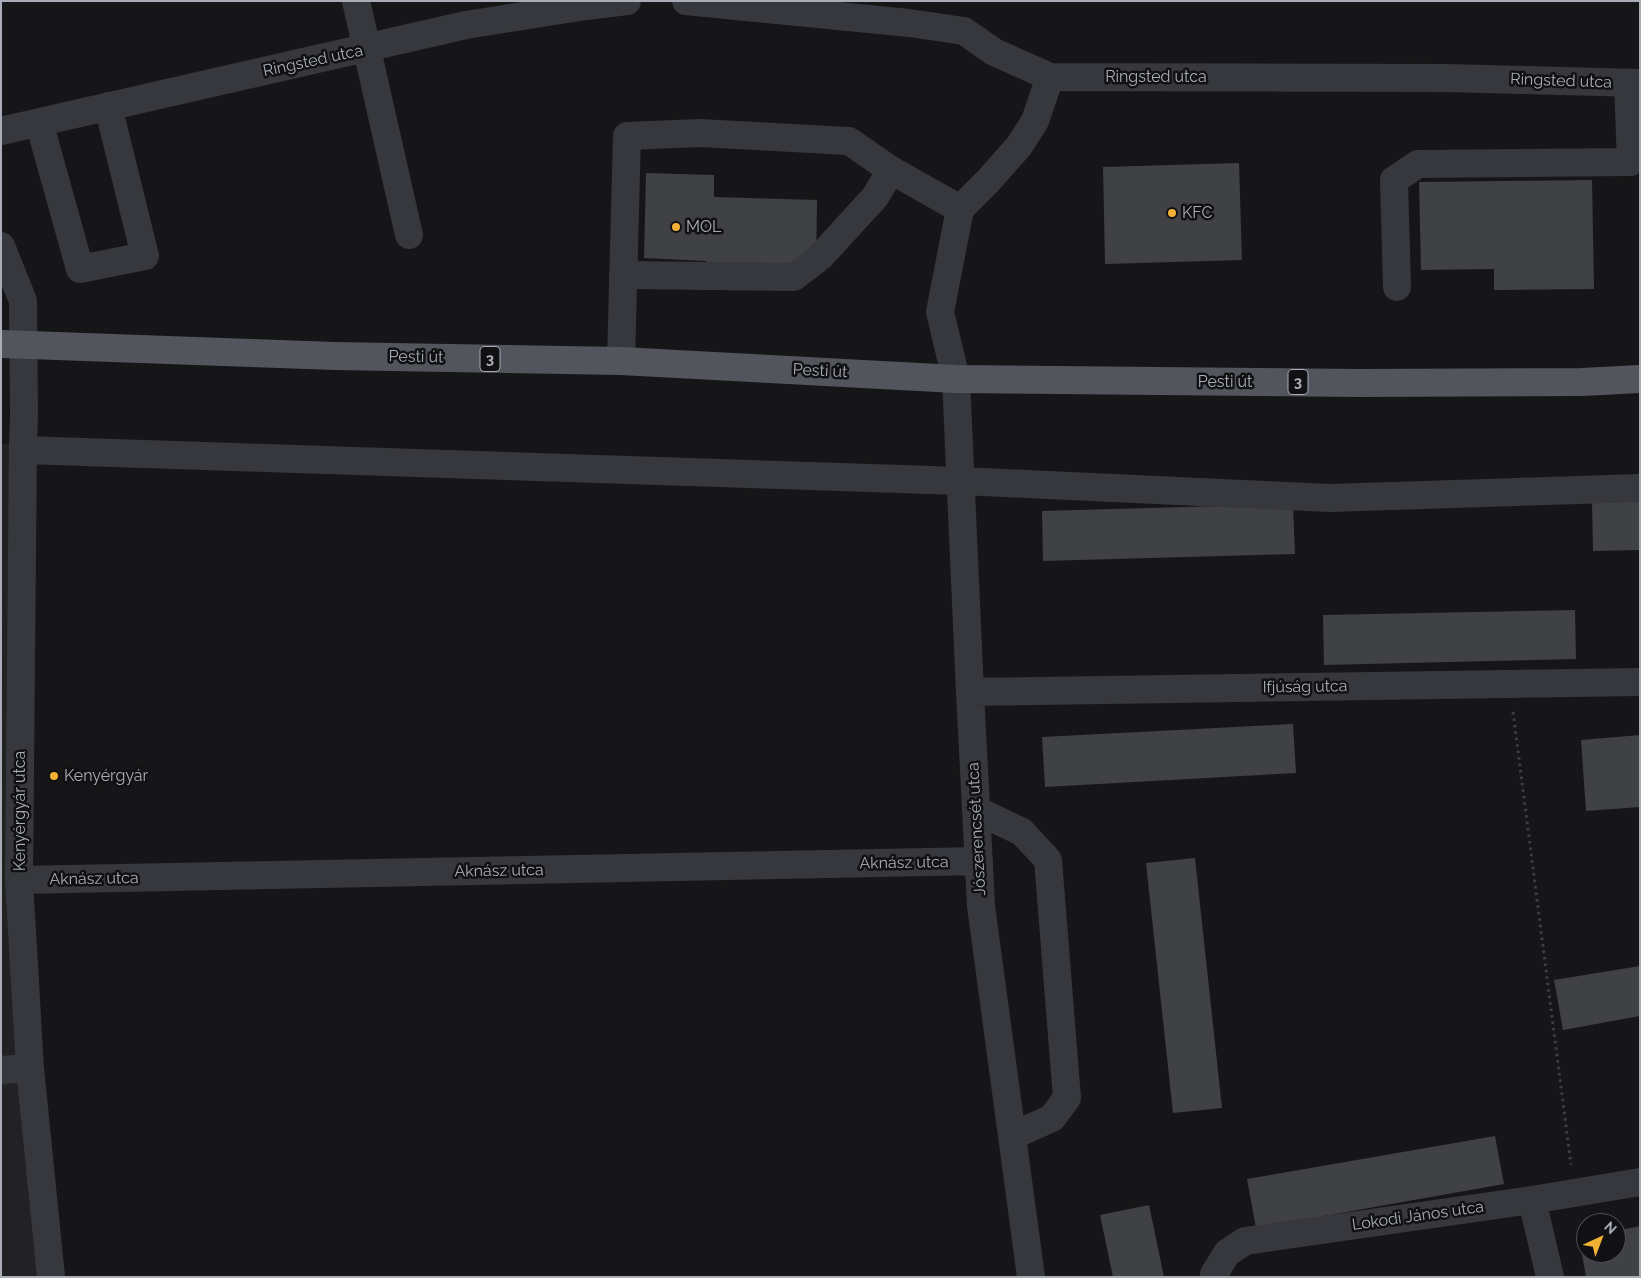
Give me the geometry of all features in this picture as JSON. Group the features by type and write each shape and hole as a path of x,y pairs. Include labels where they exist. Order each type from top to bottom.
{"main road":[{"name":"Pesti út","path":"12,344 335,356 621,361 956,379 1360,383 1582,382 1640,379"}],"street":[{"path":"356,1 409,234"},
{"name":"Ringsted utca","path":"1,131 466,25 627,1"},
{"name":"Ringsted utca","path":"686,1 909,23 964,31 994,52 1050,77 1445,78 1634,83"},
{"path":"621,361 627,136 699,133 849,141 891,170 960,209 1019,146 1035,121 1050,77"},
{"path":"1397,287 1394,180 1418,164 1631,162 1634,83"},
{"path":"39,122 80,270 145,256 108,106"},
{"path":"623,275 794,276 820,257 875,197 891,170"},
{"name":"Jószerencsét utca","path":"960,209 940,312 956,379 981,906 1031,1277"},
{"name":"Kenyérgyár utca","path":"1,246 23,301 12,344 24,414 23,450 11,576 19,880 30,1068 52,1277"},
{"path":"23,450 960,481 1330,498 1640,488"},
{"name":"Ifjúság utca","path":"970,692 1640,682"},
{"path":"976,810 1022,832 1048,860 1067,1098 1052,1118 1012,1136"},
{"name":"Aknász utca","path":"19,880 978,861"},
{"path":"1,1070 30,1068"},
{"name":"Lokodi János utca","path":"1215,1277 1214,1274 1227,1252 1245,1241 1532,1200 1640,1182"},
{"path":"1532,1200 1550,1277"}],"path":[{"path":"1510,684 1575,1193"}],"shaded area":[{"path":"1,444 23,444 19,880 51,1277 1,1277"}],"building":[{"name":"KFC","path":"1239,163 1242,260 1105,264 1103,167"},
{"path":"646,173 714,175 714,197 817,200 816,273 706,270 706,261 644,258"},
{"path":"1592,180 1594,289 1494,290 1494,269 1421,270 1419,182"},
{"path":"1640,501 1640,550 1593,551 1592,502"},
{"path":"1293,504 1295,554 1043,561 1042,511"},
{"path":"1575,610 1576,659 1324,665 1323,615"},
{"path":"1293,724 1296,773 1045,787 1042,737"},
{"path":"1640,735 1640,807 1586,811 1581,740"},
{"path":"1195,858 1222,1108 1173,1113 1146,863"},
{"path":"1640,966 1640,1016 1563,1030 1554,980"},
{"path":"1495,1136 1504,1184 1256,1228 1247,1179"},
{"path":"1149,1205 1164,1277 1113,1277 1100,1215"},
{"path":"1640,1226 1640,1277 1586,1277 1584,1263 1626,1263 1626,1229"}],"place":[{"name":"KFC","path":"1172,213"},
{"name":"MOL","path":"676,227"},
{"name":"Kenyérgyár","path":"54,776"}]}
